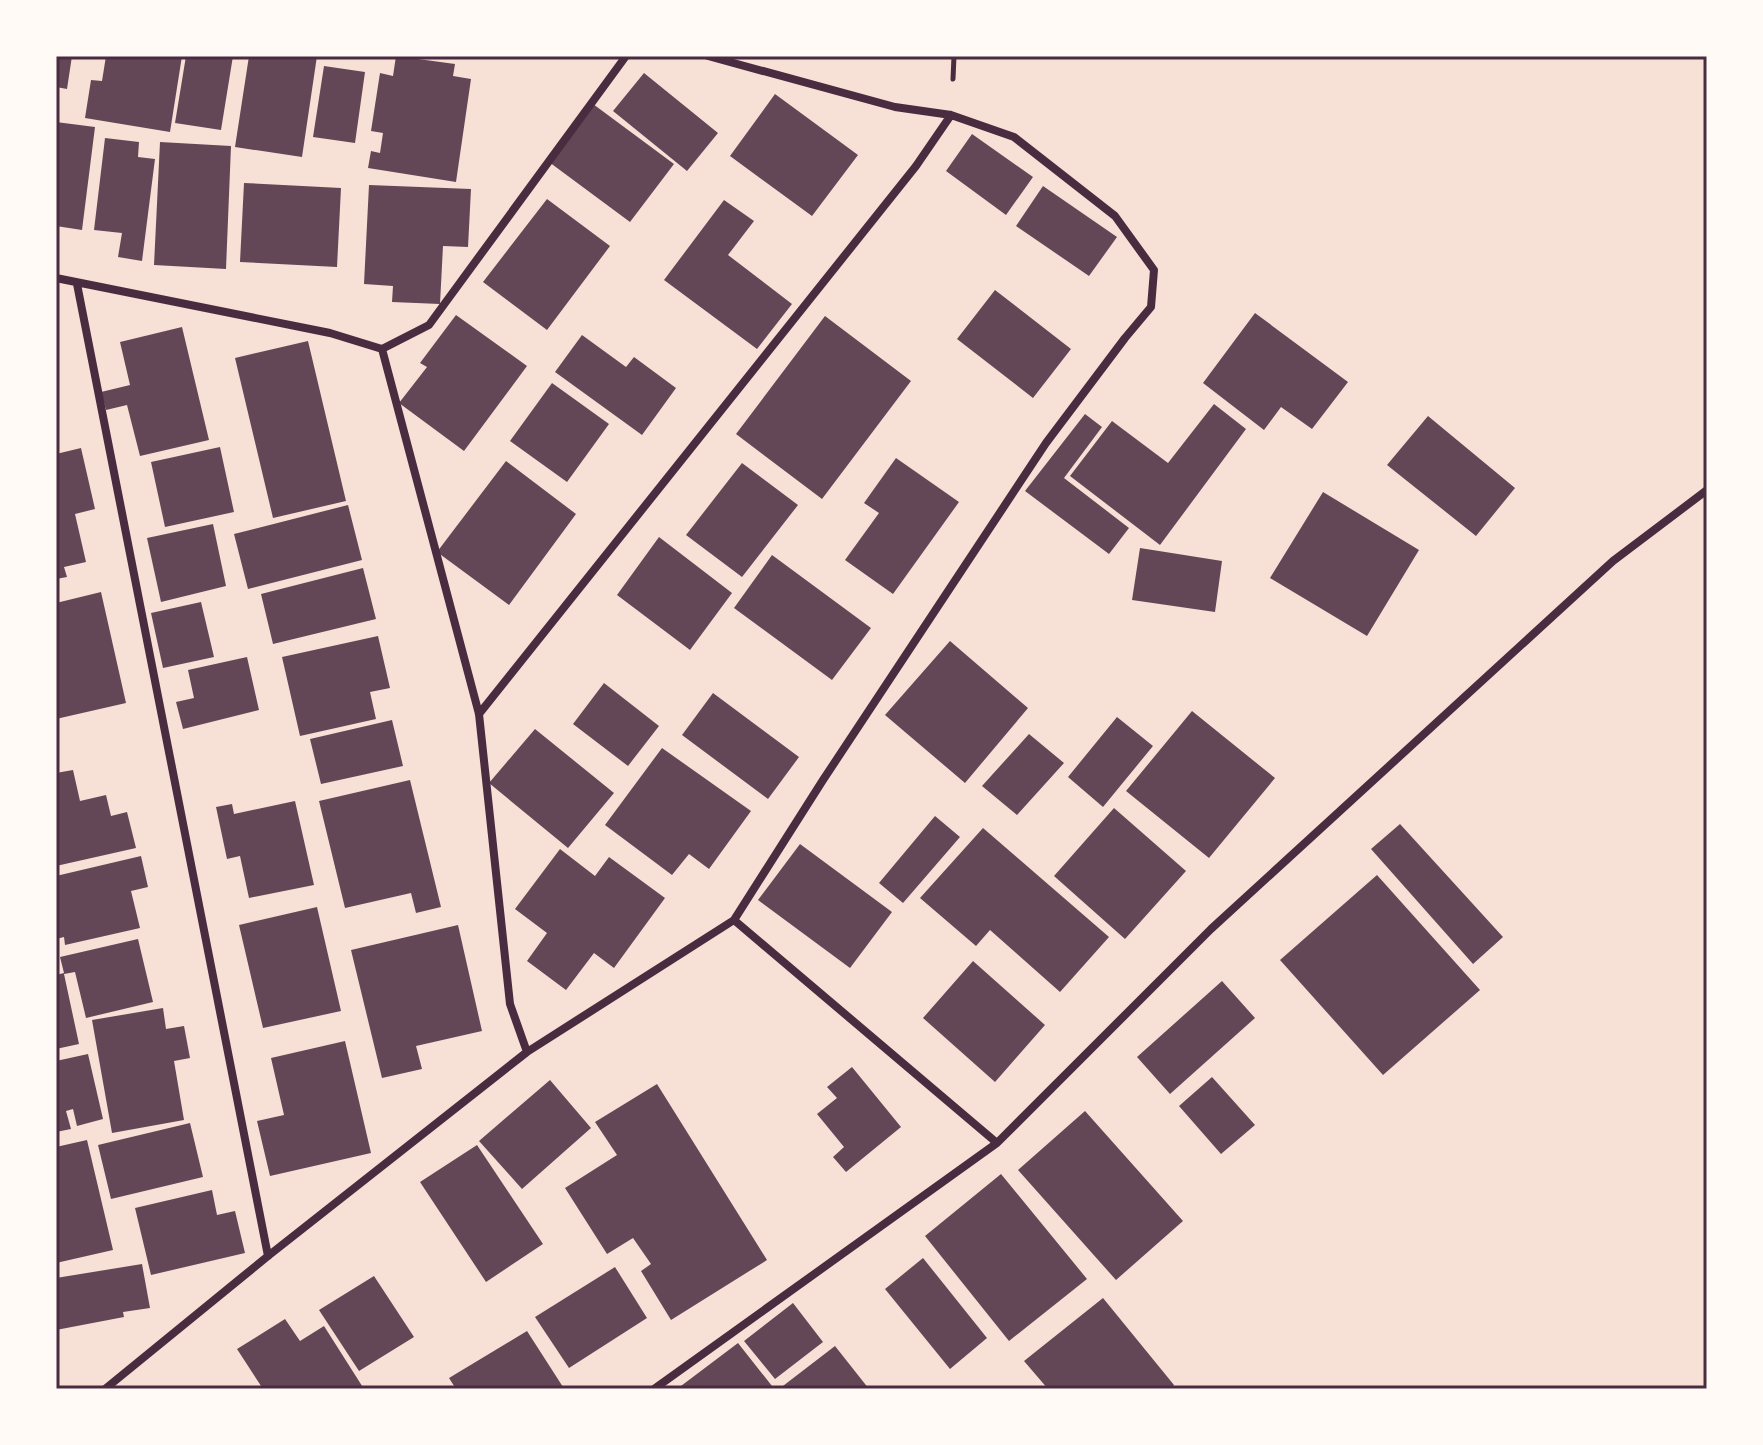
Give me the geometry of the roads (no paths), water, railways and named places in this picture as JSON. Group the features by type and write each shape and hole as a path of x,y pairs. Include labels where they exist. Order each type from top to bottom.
{"street":[{"path":"56,278 330,333 382,349 429,325 626,56"},
{"path":"105,1389 527,1052 734,920 1046,443 1151,307 1154,270 1115,216 1014,137 951,115 895,107 708,56"},
{"path":"479,714 916,166 951,115"},
{"path":"77,284 268,1256"},
{"path":"382,349 479,714 510,1004 527,1052"},
{"path":"654,1389 997,1143 1211,929 1613,561 1707,490"},
{"path":"734,920 997,1143"}]}
